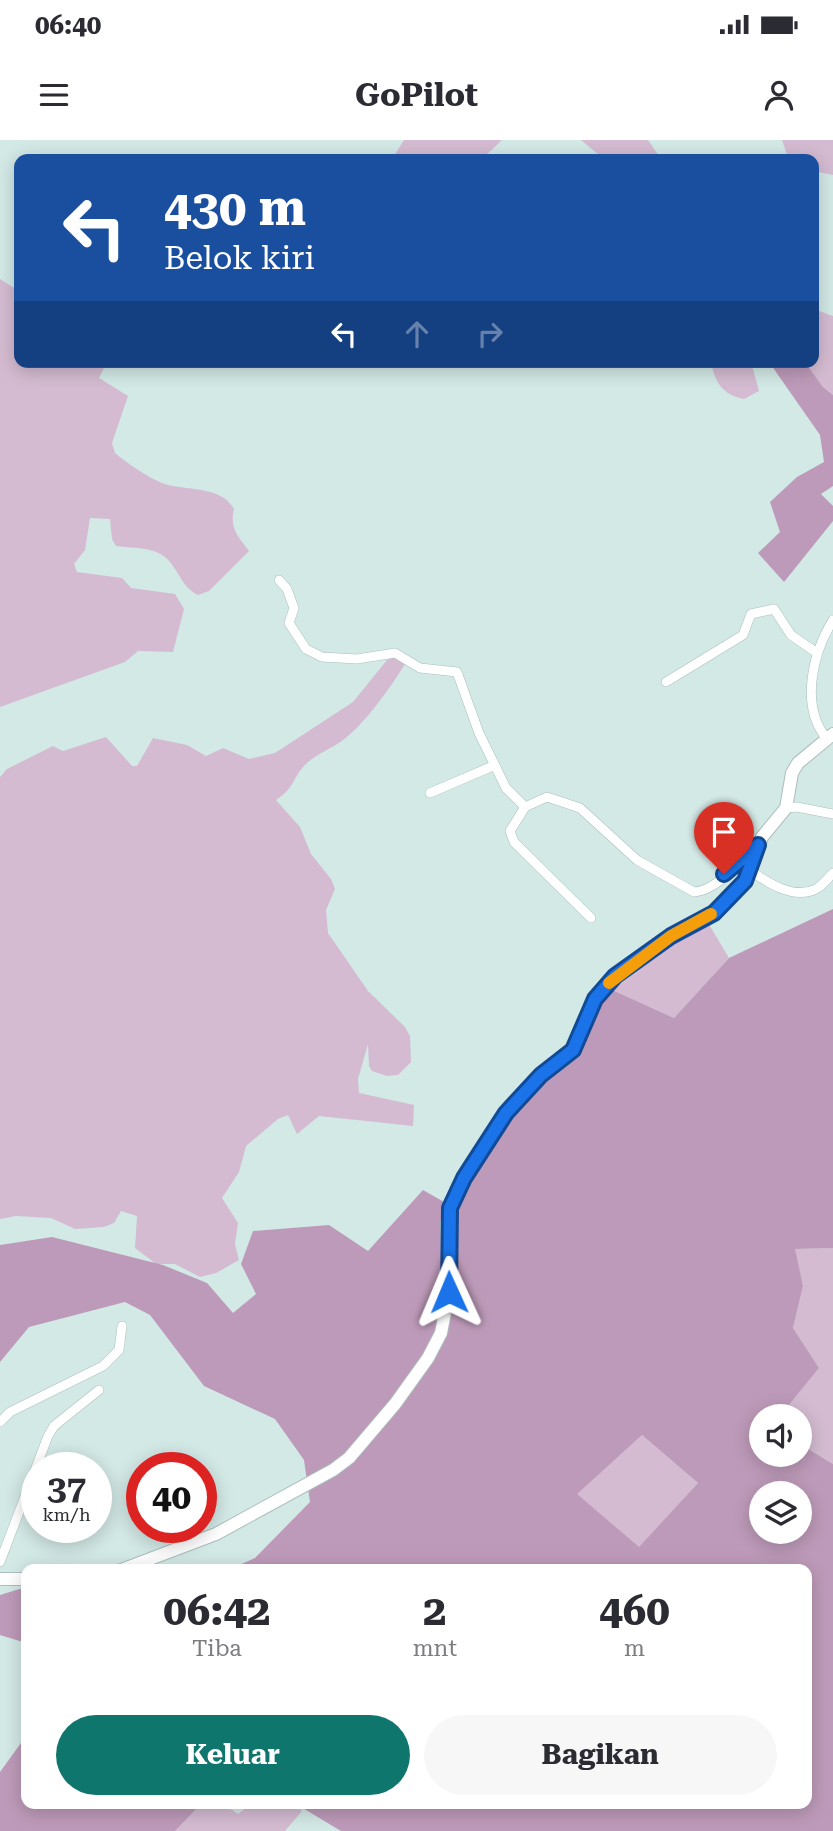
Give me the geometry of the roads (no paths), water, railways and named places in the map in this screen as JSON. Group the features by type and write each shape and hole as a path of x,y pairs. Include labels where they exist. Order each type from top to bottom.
{"street":[{"path":"279,580 287,589 294,608 289,624 300,642 313,654 340,660 396,653 420,668 457,672 479,733 506,788 525,807"},
{"path":"666,682 743,635 751,614 770,609 774,609 791,635 817,653"},
{"path":"591,918 514,842 510,831 525,807 547,797 579,808 637,860 694,892 704,891 758,845 786,808 792,773 798,763 830,737 814,724 812,709 817,653 833,620"},
{"path":"430,793 495,765"},
{"path":"786,808 797,807 833,814"},
{"path":"137,1564 216,1534 333,1470 349,1458 395,1404 428,1358 441,1333 449,1292 450,1208 464,1178 506,1113 541,1075 573,1050 595,999 615,976 671,936 714,913 751,871 758,845"},
{"path":"751,871 769,884 794,891 816,889 833,873"},
{"path":"0,1422 21,1406 103,1366 119,1350 122,1326"},
{"path":"0,1562 48,1436 54,1426 99,1390"},
{"path":"0,1578 21,1579"}]}
